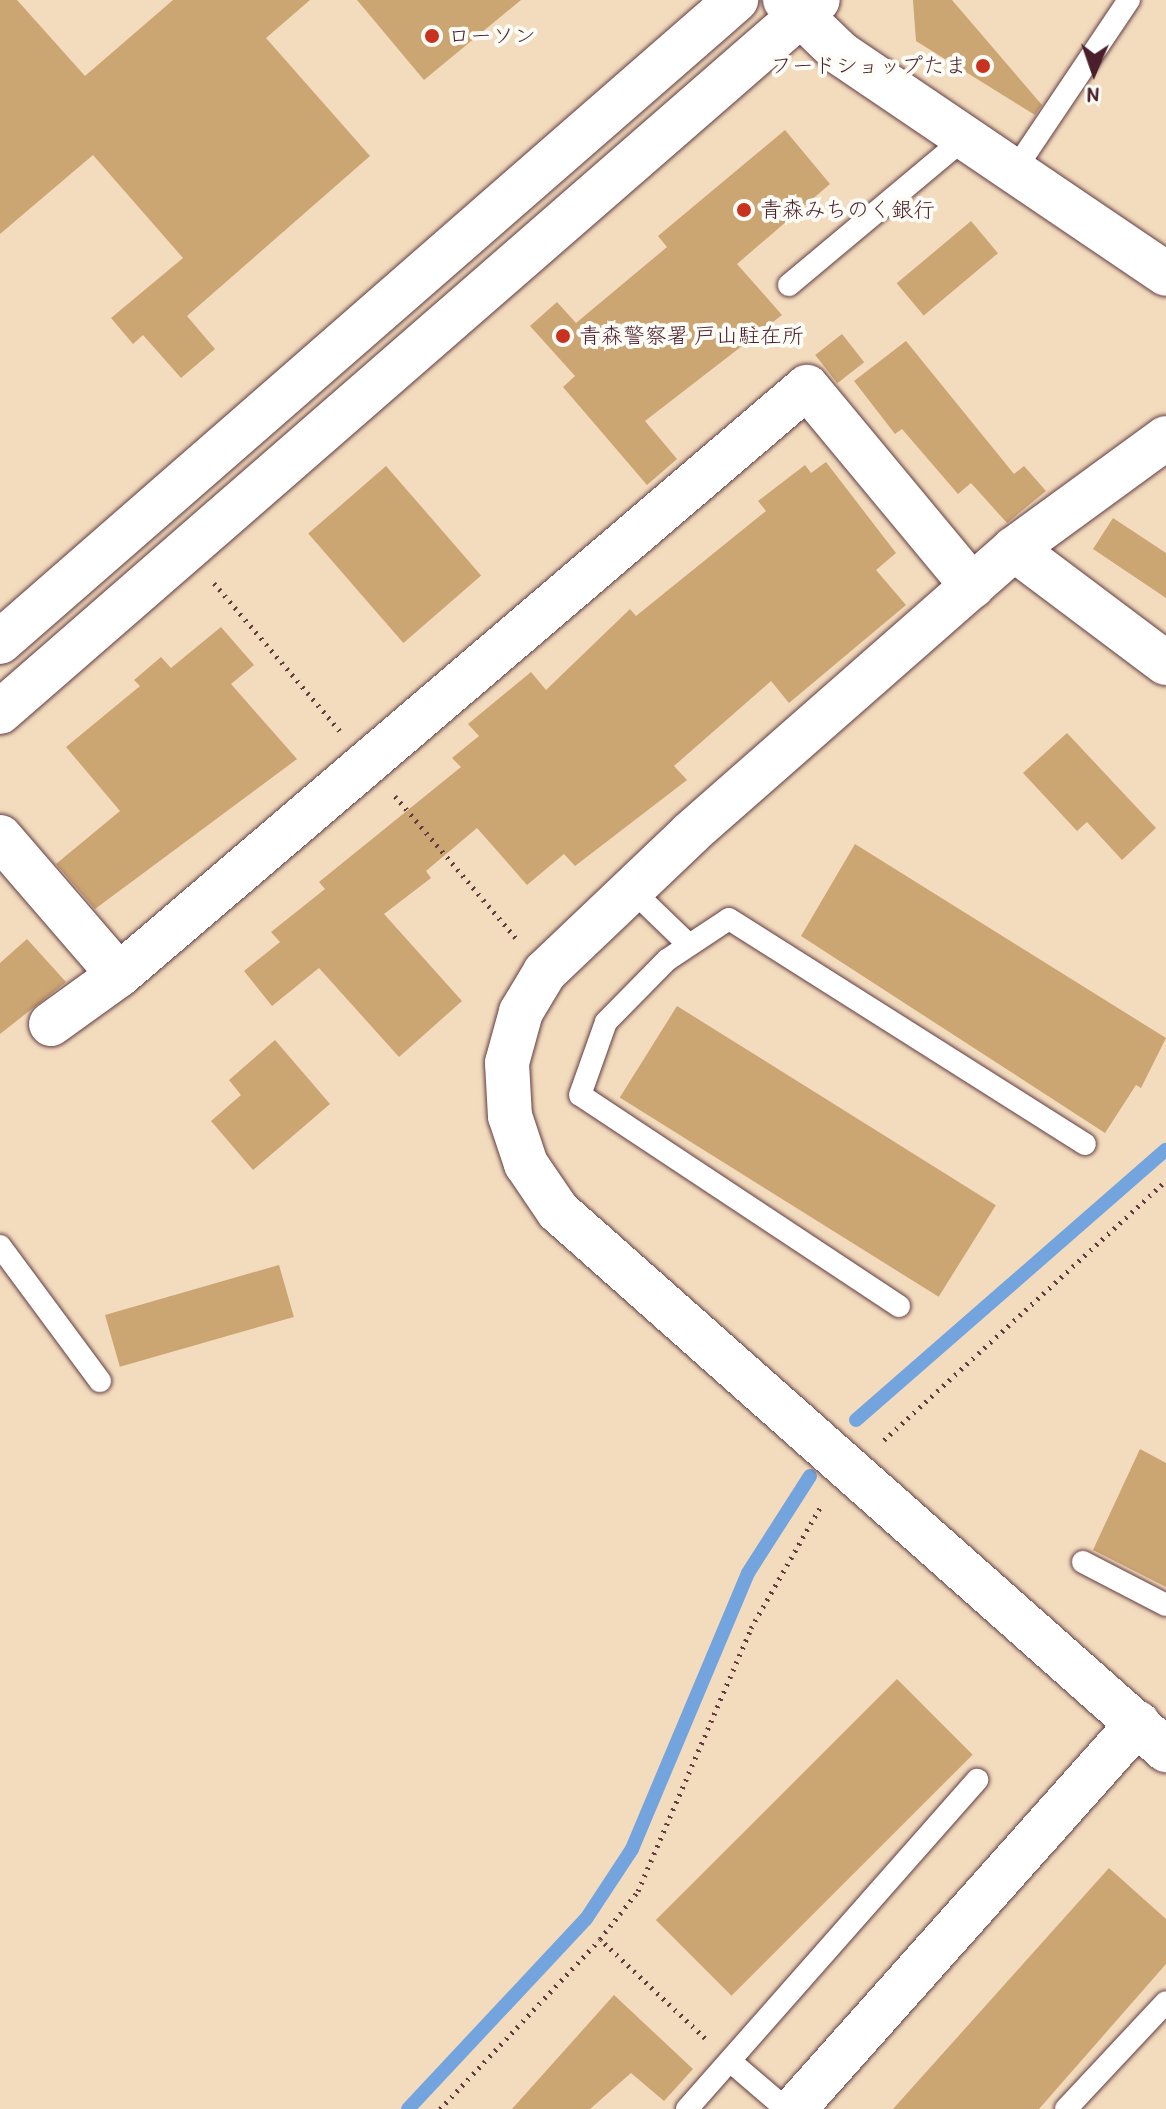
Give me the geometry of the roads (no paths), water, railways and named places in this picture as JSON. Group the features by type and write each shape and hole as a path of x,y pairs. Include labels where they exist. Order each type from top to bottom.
{"street":[{"path":"0,642 736,0"},
{"path":"0,712 801,5 840,53 1166,274"},
{"path":"51,1024 119,975 807,387 972,586"},
{"path":"794,2109 1152,1737 558,1211 526,1164 510,1116 507,1063 521,1012 545,972 632,890 1014,549 1166,438"},
{"path":"1014,549 1166,663"},
{"path":"0,837 119,975"}],"lane":[{"path":"1014,171 1129,0"},
{"path":"789,285 965,138"},
{"path":"632,890 689,945"},
{"path":"899,1306 580,1095 606,1022 689,945 729,919 1085,1144"},
{"path":"0,1246 100,1381"},
{"path":"1083,1562 1166,1605"},
{"path":"687,2109 977,1780"},
{"path":"1066,2109 1166,2002"},
{"path":"730,2061 786,2109"}],"waterway":[{"path":"856,1420 1166,1150"},
{"path":"408,2109 586,1919 632,1849 748,1573 810,1476"}],"place":[{"name":"ローソン","path":"432,36"},
{"name":"フードショップたま","path":"983,66"},
{"name":"青森みちのく銀行","path":"744,210"},
{"name":"青森警察署 戸山駐在所","path":"563,336"}]}
